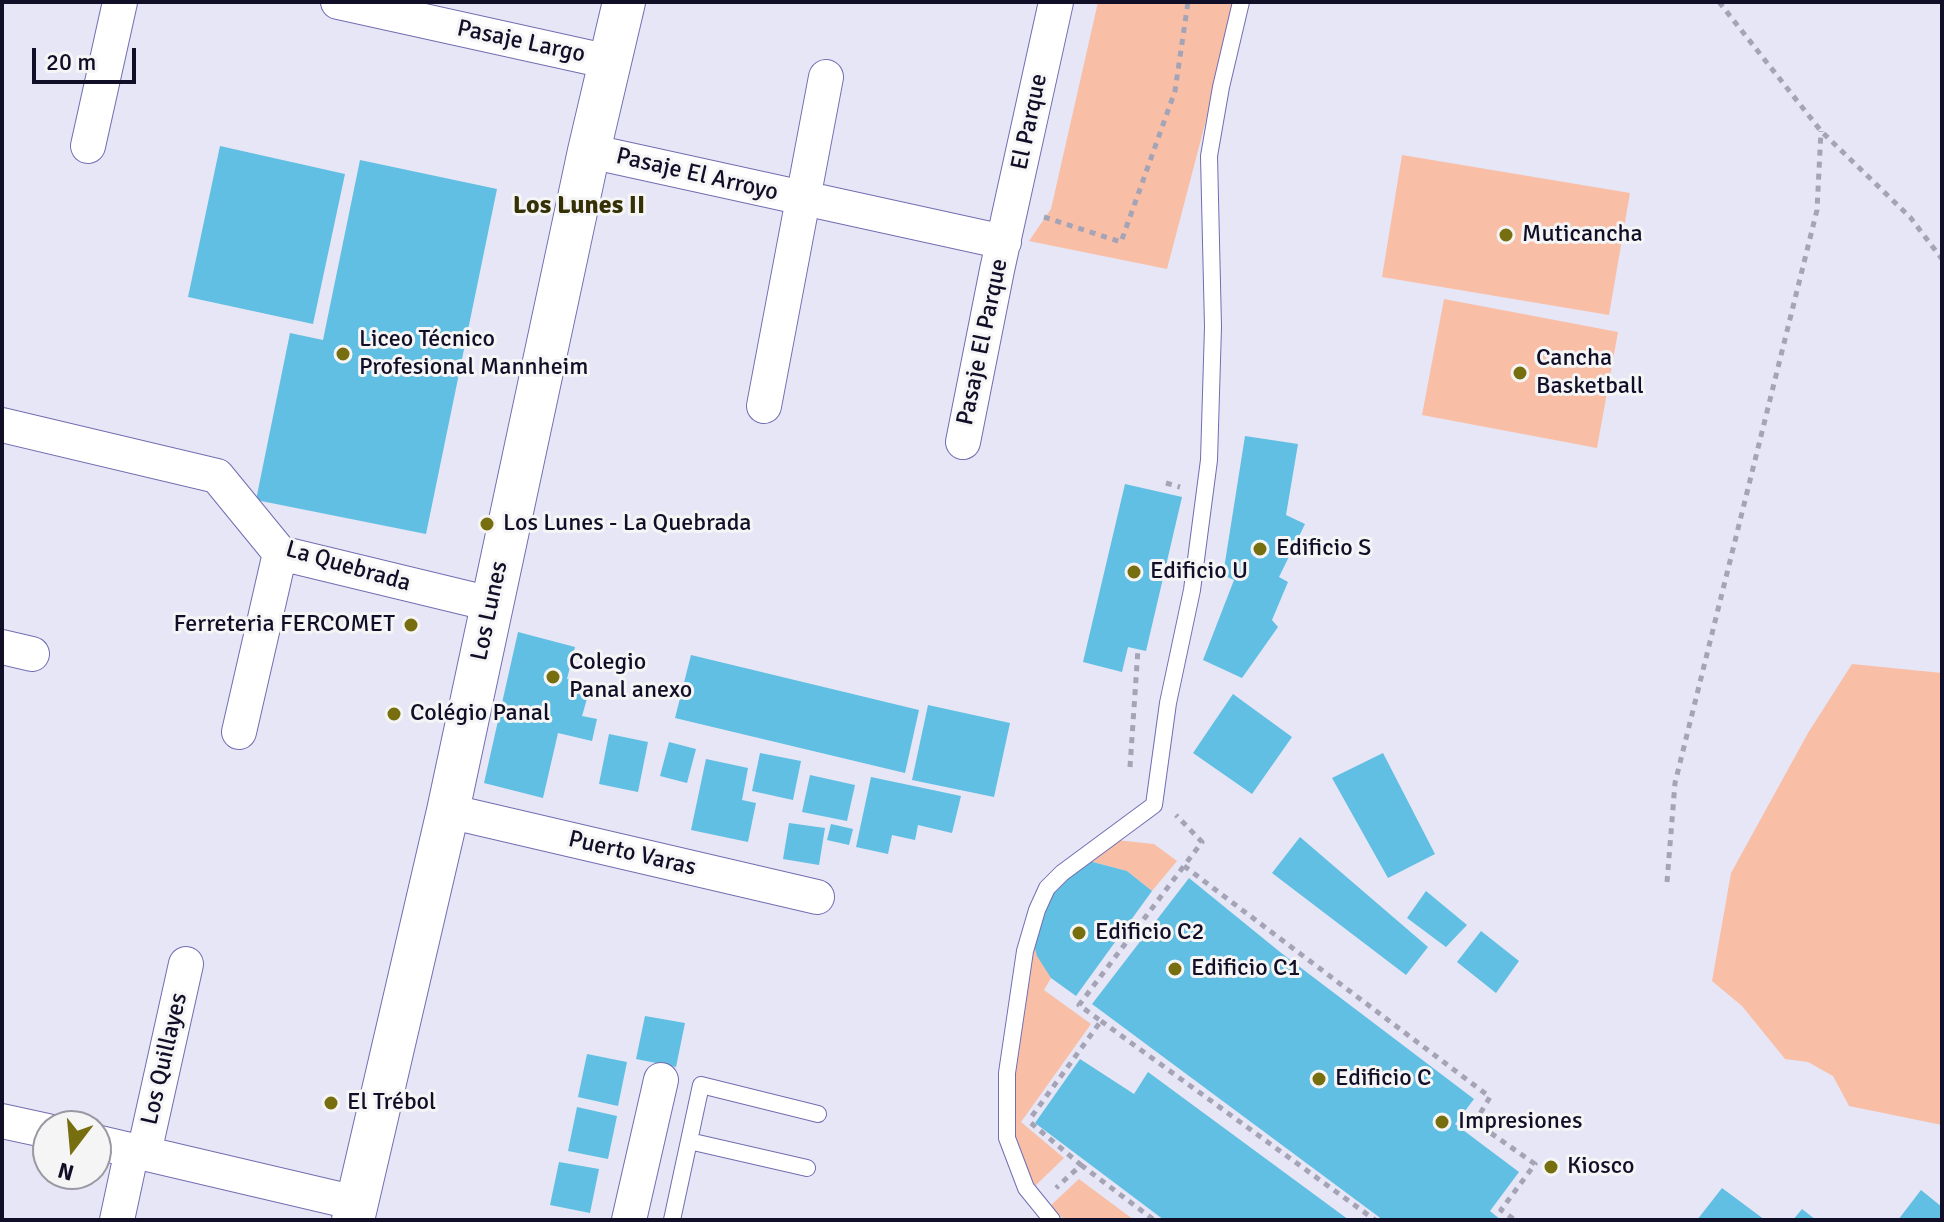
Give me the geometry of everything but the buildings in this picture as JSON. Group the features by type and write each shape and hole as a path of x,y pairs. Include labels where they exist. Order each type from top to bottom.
{"street":[{"path":"88,146 120,2"},
{"name":"Pasaje Largo","path":"338,2 610,62"},
{"name":"Los Lunes","path":"355,1211 448,811 589,151 624,2"},
{"name":"El Parque","path":"1004,242 1056,2"},
{"name":"Pasaje El Arroyo","path":"764,406 826,77"},
{"name":"Pasaje El Arroyo","path":"589,151 1004,242"},
{"name":"Pasaje El Parque","path":"963,442 1004,242"},
{"name":"La Quebrada","path":"2,425 217,476 280,553 491,604"},
{"path":"239,732 280,553"},
{"name":"Puerto Varas","path":"448,811 817,897"},
{"name":"Los Quillayes","path":"117,1220 138,1152 186,964"},
{"path":"629,1220 661,1080"},
{"path":"2,1121 32,1128"},
{"path":"112,1146 355,1211"}],"lane":[{"path":"1052,1220 1026,1188 1007,1138 1007,1073 1025,951 1047,888 1062,873 1154,805 1168,703 1192,590 1209,460 1213,312 1209,156 1241,2"},
{"path":"672,1220 701,1085 818,1114"},
{"path":"689,1141 807,1168"}],"path":[{"path":"1013,206 1121,242 1175,91 1188,2"},
{"path":"1719,2 1821,131 1910,217 1942,259"},
{"path":"1667,882 1675,783 1817,210 1821,131"},
{"path":"1130,767 1138,649"},
{"path":"1202,842 1079,1005 1375,1220"},
{"path":"1184,866 1490,1097 1475,1122 1535,1164 1501,1210 1515,1220"},
{"path":"1101,1021 1029,1121 1154,1220"},
{"path":"1038,1204 1081,1165"}],"shaded area":[{"path":"1098,2 1237,2 1167,269 1029,241 1051,209"},
{"name":"Muticancha","path":"1402,155 1630,193 1609,315 1382,277"},
{"name":"Cancha Basketball","path":"1444,299 1618,332 1597,448 1422,415"},
{"path":"1852,664 1942,673 1942,1125 1849,1106 1833,1076 1808,1062 1785,1059 1742,1006 1712,981 1731,873 1808,733"},
{"path":"1116,840 1154,844 1177,861 1152,891 1127,871 1089,861 1051,978 1044,990 1091,1024 1021,1122 1064,1158 1035,1186 1008,1129 1003,1084 1042,892"},
{"path":"1079,1179 1134,1220 1065,1220 1050,1206"}],"place":[{"name":"Muticancha","path":"1506,235"},
{"name":"Liceo Técnico Profesional Mannheim","path":"343,354"},
{"name":"Cancha Basketball","path":"1520,373"},
{"name":"Los Lunes - La Quebrada","path":"487,524"},
{"name":"Edificio S","path":"1260,549"},
{"name":"Edificio U","path":"1134,572"},
{"name":"Ferreteria FERCOMET","path":"411,625"},
{"name":"Colegio Panal anexo","path":"553,677"},
{"name":"Colégio Panal","path":"394,714"},
{"name":"Edificio C2","path":"1079,933"},
{"name":"Edificio C1","path":"1175,969"},
{"name":"Edificio C","path":"1319,1079"},
{"name":"El Trébol","path":"331,1103"},
{"name":"Impresiones","path":"1442,1122"},
{"name":"Kiosco","path":"1551,1167"}],"district":[{"name":"Los Lunes II","path":"579,206"}]}
